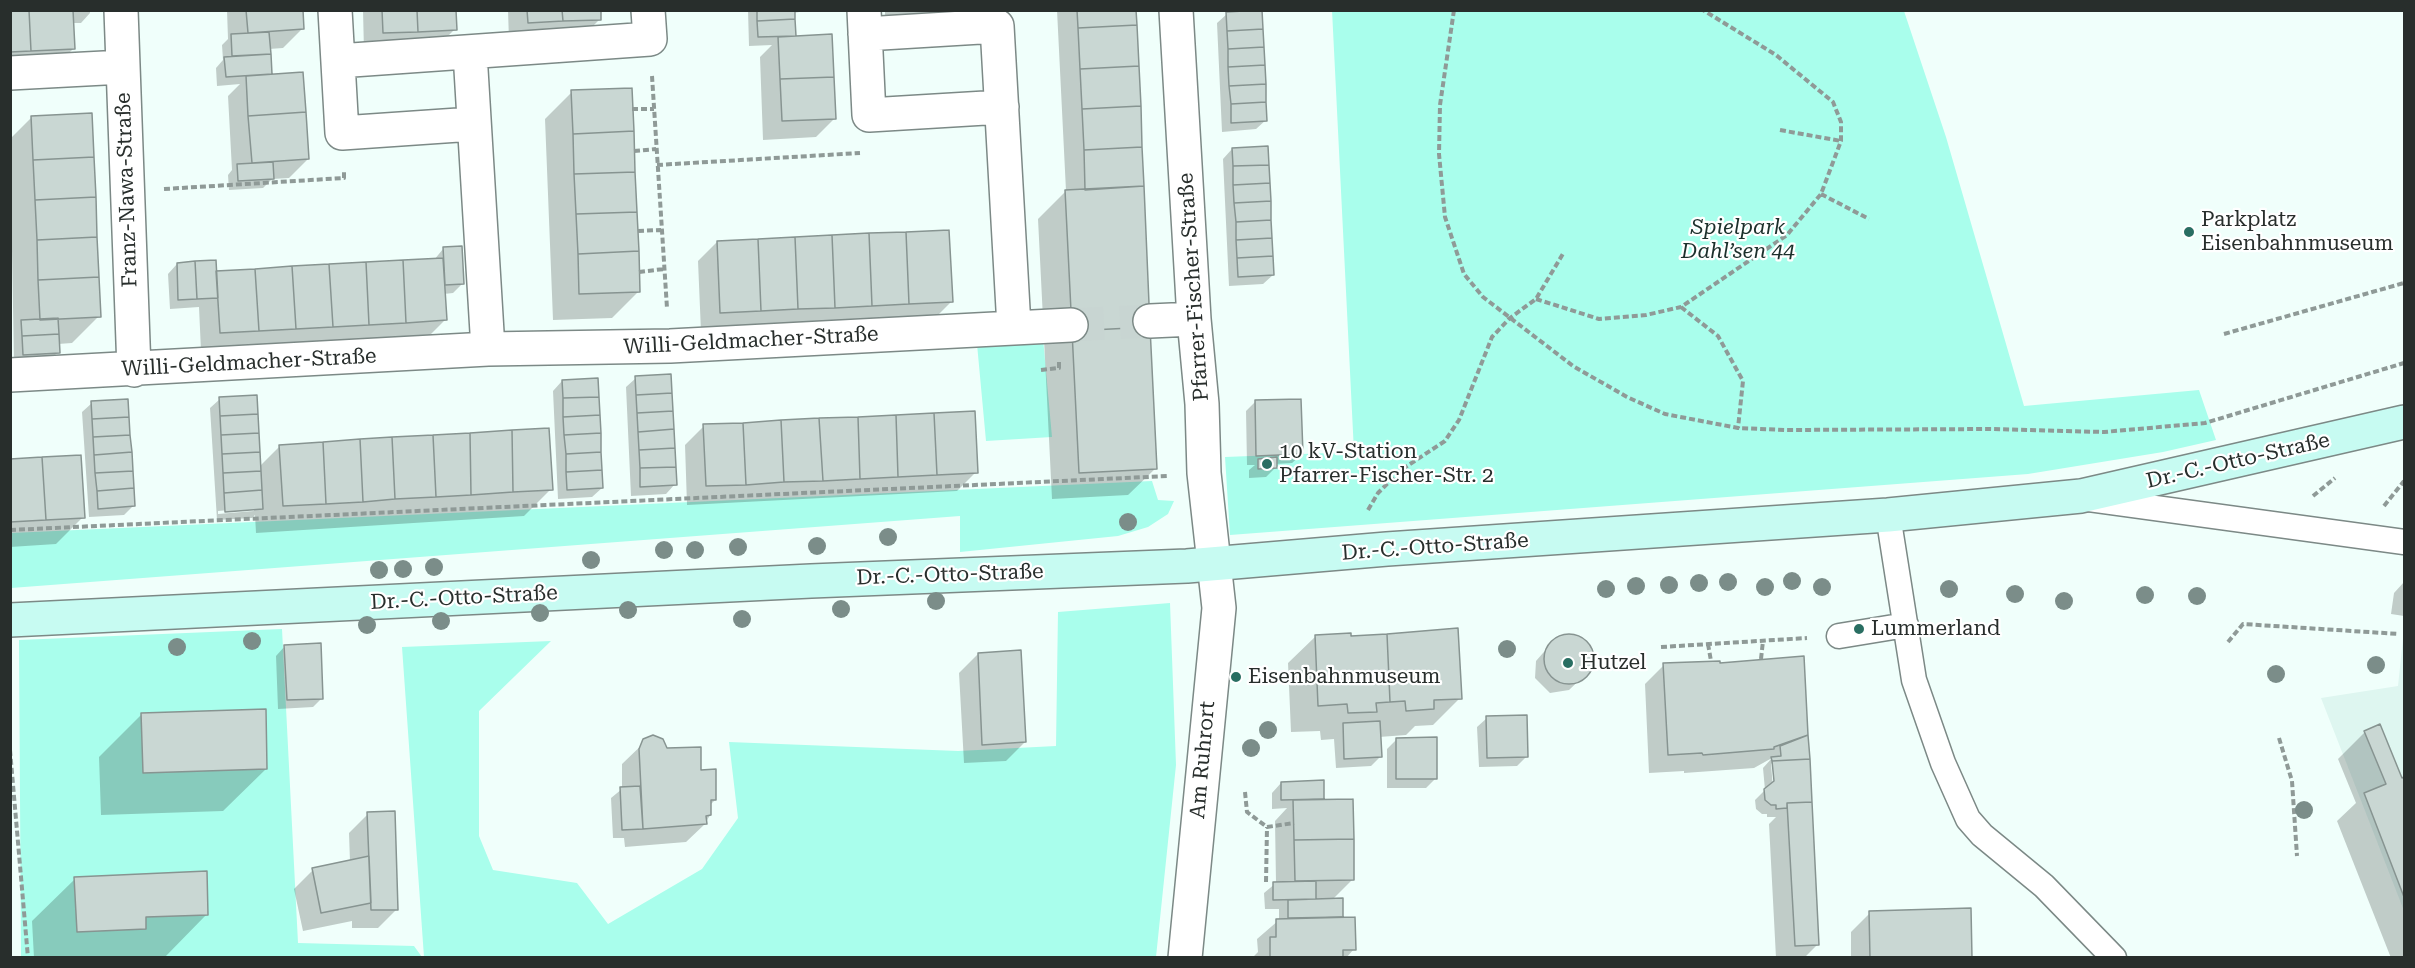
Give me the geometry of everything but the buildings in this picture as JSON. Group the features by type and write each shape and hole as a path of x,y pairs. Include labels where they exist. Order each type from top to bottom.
{"street":[{"name":"Franz-Nawa-Straße","path":"121,10 134,370"},
{"path":"334,10 342,133 473,124"},
{"name":"Pfarrer-Fischer-Straße","path":"1176,10 1194,319 1202,404 1204,473 1214,563"},
{"path":"1002,107 869,115 864,22 997,26 1002,107 1014,327"},
{"path":"338,61 470,53 649,25"},
{"path":"470,53 488,350"},
{"path":"10,73 123,67"},
{"path":"1150,321 1194,319"},
{"name":"Willi-Geldmacher-Straße","path":"10,375 488,350 670,346 1071,325"},
{"name":"Dr.-C.-Otto-Straße","path":"10,620 1214,563 1888,516 2072,497 2241,461 2404,422"},
{"name":"Am Ruhrort","path":"1185,957 1219,608 1214,563"}],"lane":[{"name":"Dr.-C.-Otto-Straße","path":"2072,497 2404,542"},
{"path":"1888,516 1914,680 1943,763 1968,819 1982,835 2044,886 2115,957"},
{"path":"1839,636 1906,625"}],"path":[{"path":"1454,10 1440,105 1439,154 1445,217 1464,274 1483,297 1574,366 1627,397 1665,414 1738,428 2104,432 2205,423 2404,363"},
{"path":"1536,299 1599,319 1646,315 1681,307 1787,235 1821,194 1841,141 1840,123 1833,102 1776,55 1703,10"},
{"path":"649,25 670,346"},
{"path":"632,109 654,109"},
{"path":"657,165 872,152 869,115"},
{"path":"1780,130 1841,141"},
{"path":"128,192 344,178 342,133"},
{"path":"634,151 656,149"},
{"path":"1821,194 1869,219"},
{"path":"638,231 662,230"},
{"path":"1368,510 1378,493 1401,470 1445,441 1459,420 1492,337 1510,318 1536,299 1564,252"},
{"path":"639,272 664,269"},
{"path":"2224,334 2404,283"},
{"path":"1681,307 1718,336 1743,381 1738,428"},
{"path":"10,530 1204,473"},
{"path":"2228,642 2243,624 2399,634"},
{"path":"1661,647 1839,636"},
{"path":"1761,659 1762,640"},
{"path":"1708,644 1711,661"},
{"path":"2279,738 2292,781 2297,856"},
{"path":"10,750 28,957"},
{"path":"1245,792 1247,812 1267,827 1294,823"},
{"path":"1266,882 1267,827"}],"shaded area":[{"path":"2404,629 2404,911 2321,698 2398,686"}],"green space":[{"name":"Spielpark Dahl’sen 44","path":"1332,10 1904,11 1946,137 2024,406 2199,390 2216,440 2163,452 2028,474 1230,535 1225,457 1354,452"},
{"path":"1043,338 1052,437 986,441 977,344"},
{"path":"1152,481 1158,500 1174,501 1168,514 1148,527 1118,536 960,552 960,516 11,588 11,533"},
{"path":"1170,603 1176,765 1156,957 424,957 402,647 551,641 479,711 479,836 493,870 577,883 608,924 702,869 738,818 729,742 958,751 1056,746 1058,612"},
{"path":"282,629 298,943 414,946 422,957 21,957 19,640"}],"tunnel":[{"path":"1071,325 1150,321"}],"place":[{"name":"Parkplatz Eisenbahnmuseum","path":"2189,232"},
{"name":"10 kV-Station Pfarrer-Fischer-Str. 2","path":"1267,464"},
{"name":"Lummerland","path":"1859,629"},
{"name":"Hutzel","path":"1568,663"},
{"name":"Eisenbahnmuseum","path":"1236,677"}]}
